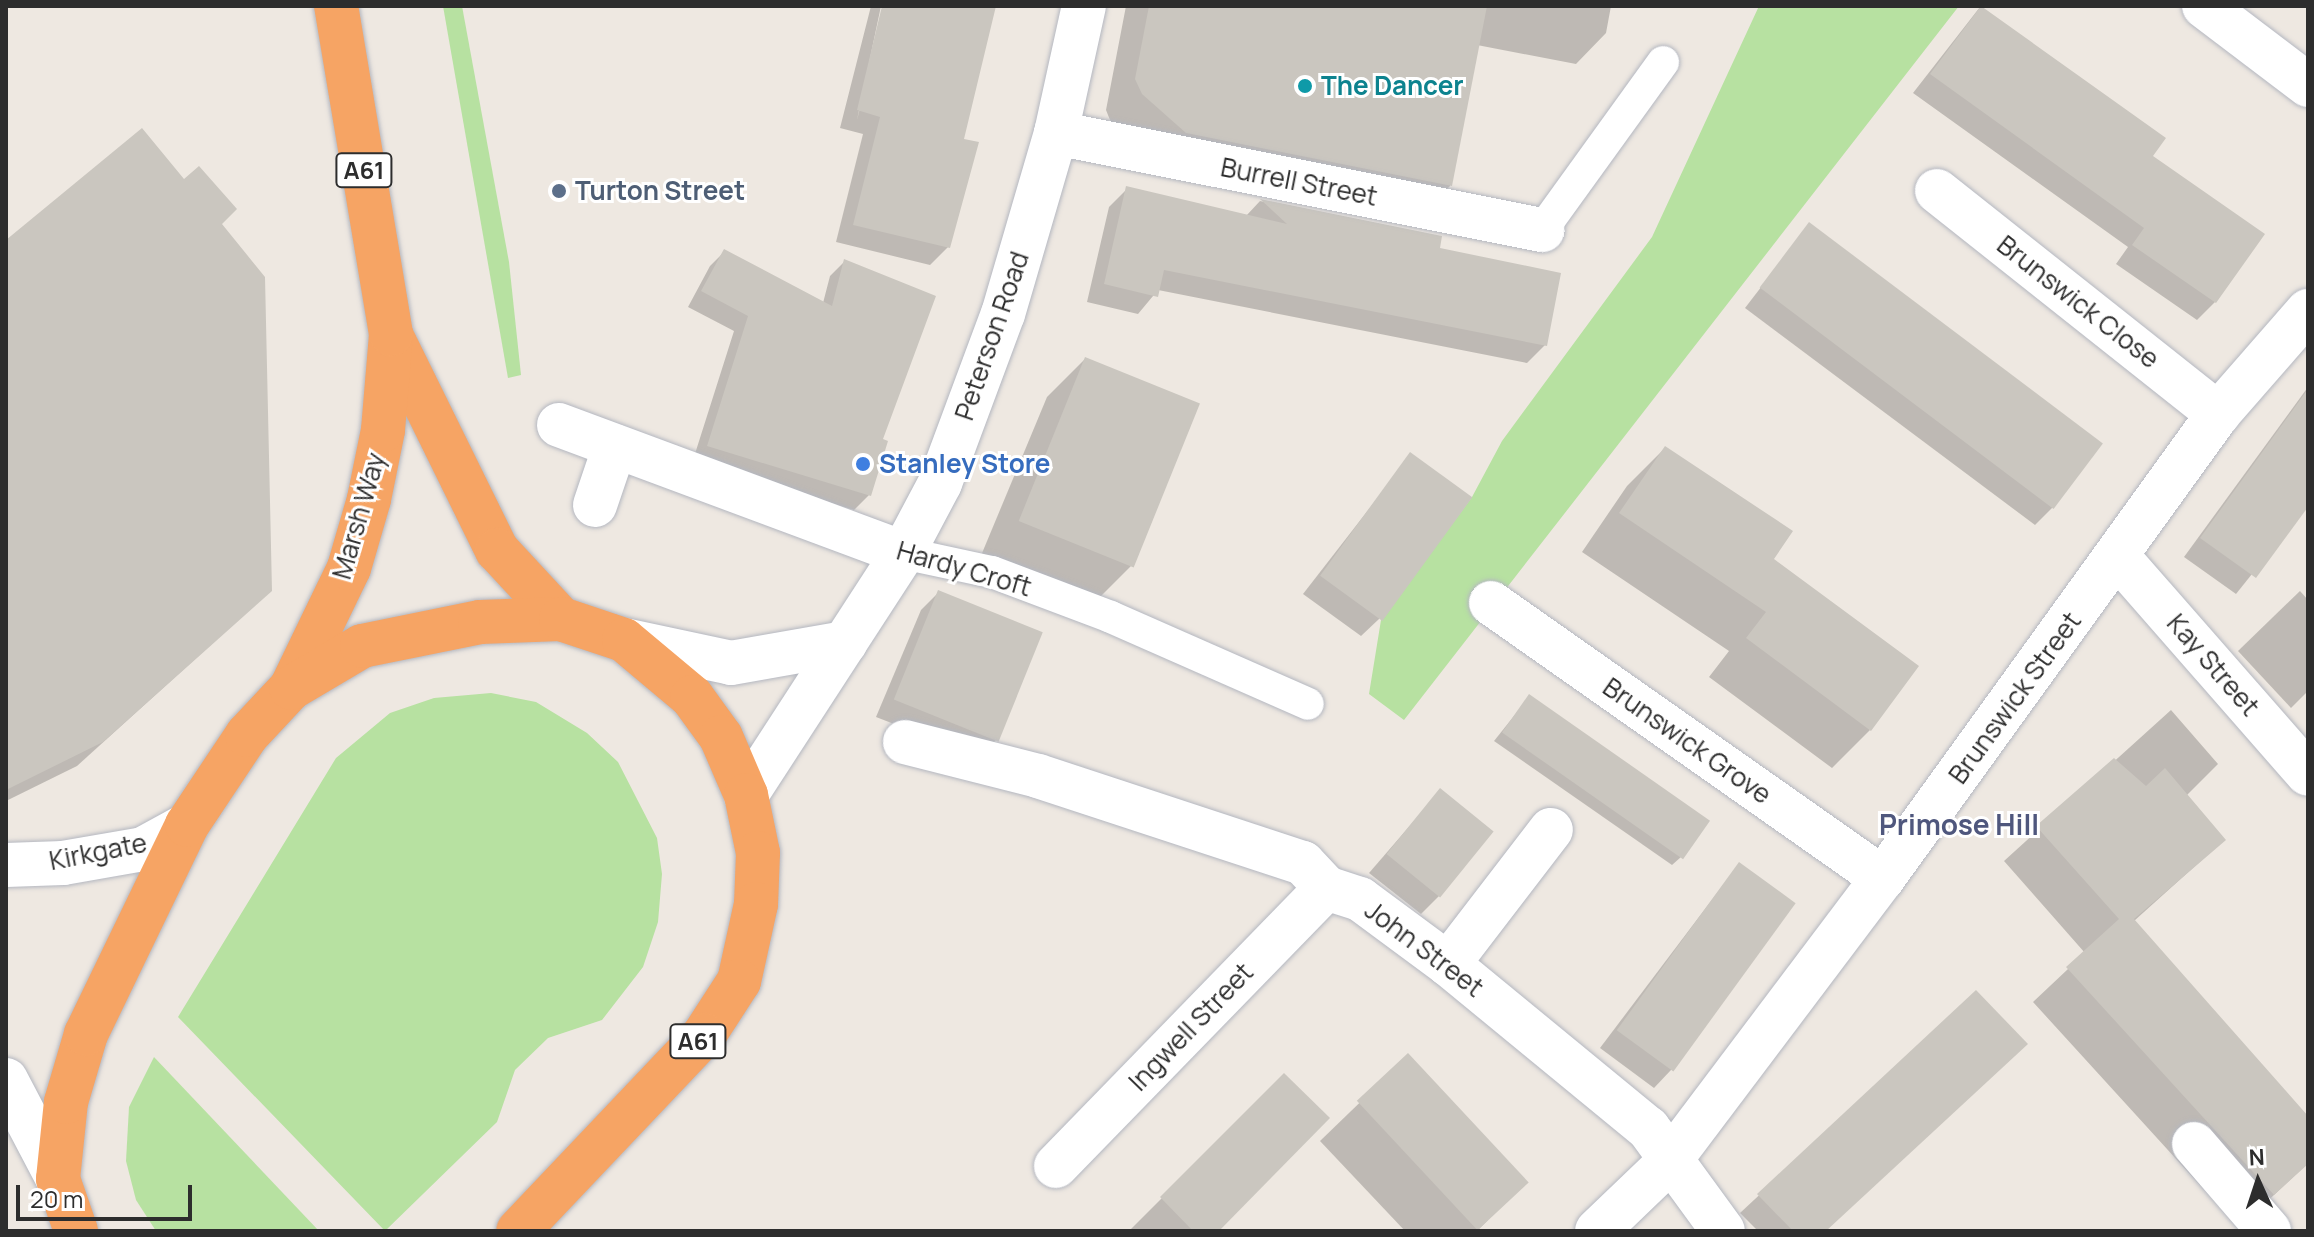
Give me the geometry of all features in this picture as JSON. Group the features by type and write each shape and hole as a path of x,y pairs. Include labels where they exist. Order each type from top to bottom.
{"highway":[{"name":"Marsh Way","path":"291,688 349,568 365,512 383,430 391,334 336,6"},
{"name":"Marsh Way","path":"391,334 497,550 561,619"},
{"name":"A61","path":"74,1230 58,1179 66,1102 86,1034 187,825 247,735 291,688 362,646 403,635 480,622 561,619 624,640 692,697 721,737 746,795 758,866 756,904 739,981 704,1035 518,1231"}],"street":[{"name":"Peterson Road","path":"746,795 903,553 940,483 1003,314 1056,133 1084,6"},
{"path":"2204,6 2308,85"},
{"name":"Burrell Street","path":"1056,133 1542,230"},
{"name":"Brunswick Close","path":"1937,191 2218,414"},
{"name":"Brunswick Street","path":"1597,1231 1668,1163 1883,878 2118,557 2218,414 2308,311"},
{"name":"Hardy Croft","path":"559,425 903,553"},
{"path":"595,505 615,446"},
{"name":"Kay Street","path":"2118,557 2308,774"},
{"name":"Brunswick Grove","path":"1491,603 1883,878"},
{"path":"624,640 731,663 845,643"},
{"name":"John Street","path":"905,742 1038,776 1303,863 1326,888 1360,899 1448,964 1648,1128 1668,1163 1723,1231"},
{"name":"Kirkgate","path":"6,865 63,863 143,849 187,825"},
{"path":"1448,964 1551,830"},
{"name":"Ingwell Street","path":"1056,1166 1326,888"},
{"path":"6,1080 58,1179"},
{"path":"2194,1144 2269,1231"}],"lane":[{"path":"1542,230 1663,62"},
{"name":"Hardy Croft","path":"903,553 992,572 1111,617 1308,704"}],"green space":[{"path":"443,6 462,6 509,262 521,375 508,378"},
{"path":"1759,6 1959,6 1404,720 1369,694 1381,620 1472,497 1502,441 1652,237"},
{"path":"491,693 536,702 587,733 618,762 657,838 662,874 658,922 643,967 602,1020 548,1038 515,1070 497,1122 385,1231 178,1017 336,758 390,713 434,698"},
{"path":"154,1057 319,1231 156,1231 136,1200 126,1161 129,1107"}],"building":[{"path":"882,6 996,6 964,139 979,142 950,248 853,225 880,117 857,110"},
{"name":"The Dancer","path":"1149,6 1487,6 1452,186 1186,133 1142,94 1135,79"},
{"path":"1981,6 2166,138 2153,156 2265,234 2216,303 2132,245 2144,228 1930,74"},
{"path":"142,128 184,179 199,166 237,209 222,224 265,277 272,591 103,742 6,790 6,240"},
{"path":"1126,186 1287,224 1260,199 1442,236 1440,248 1561,273 1547,346 1164,270 1158,297 1104,284"},
{"path":"1809,222 2103,443 2054,509 1760,287"},
{"path":"724,249 832,306 844,259 936,296 883,439 888,441 871,496 707,446 748,316 701,291"},
{"path":"1085,357 1200,403 1134,568 1019,521"},
{"path":"2308,389 2308,507 2256,578 2200,538"},
{"path":"1665,446 1793,531 1774,559 1919,666 1871,731 1746,638 1766,612 1619,513"},
{"path":"1410,452 1472,497 1382,621 1320,576"},
{"path":"938,590 1043,632 999,742 894,699"},
{"path":"1529,694 1710,821 1683,859 1502,733"},
{"path":"2114,758 2146,786 2165,768 2226,840 2134,919 2308,1116 2308,1164 2274,1195 2066,967 2119,919 2036,826"},
{"path":"1440,788 1494,831 1440,897 1387,854"},
{"path":"1739,862 1796,903 1673,1071 1617,1030"},
{"path":"1976,990 2028,1044 1826,1231 1793,1231 1757,1194"},
{"path":"1408,1053 1529,1182 1478,1230 1357,1101"},
{"path":"1284,1073 1330,1118 1219,1231 1193,1231 1160,1197"}],"place":[{"name":"The Dancer","path":"1305,86"},
{"name":"Turton Street","path":"559,191"},
{"name":"Stanley Store","path":"863,464"}],"district":[{"name":"Primose Hill","path":"1959,824"}]}
